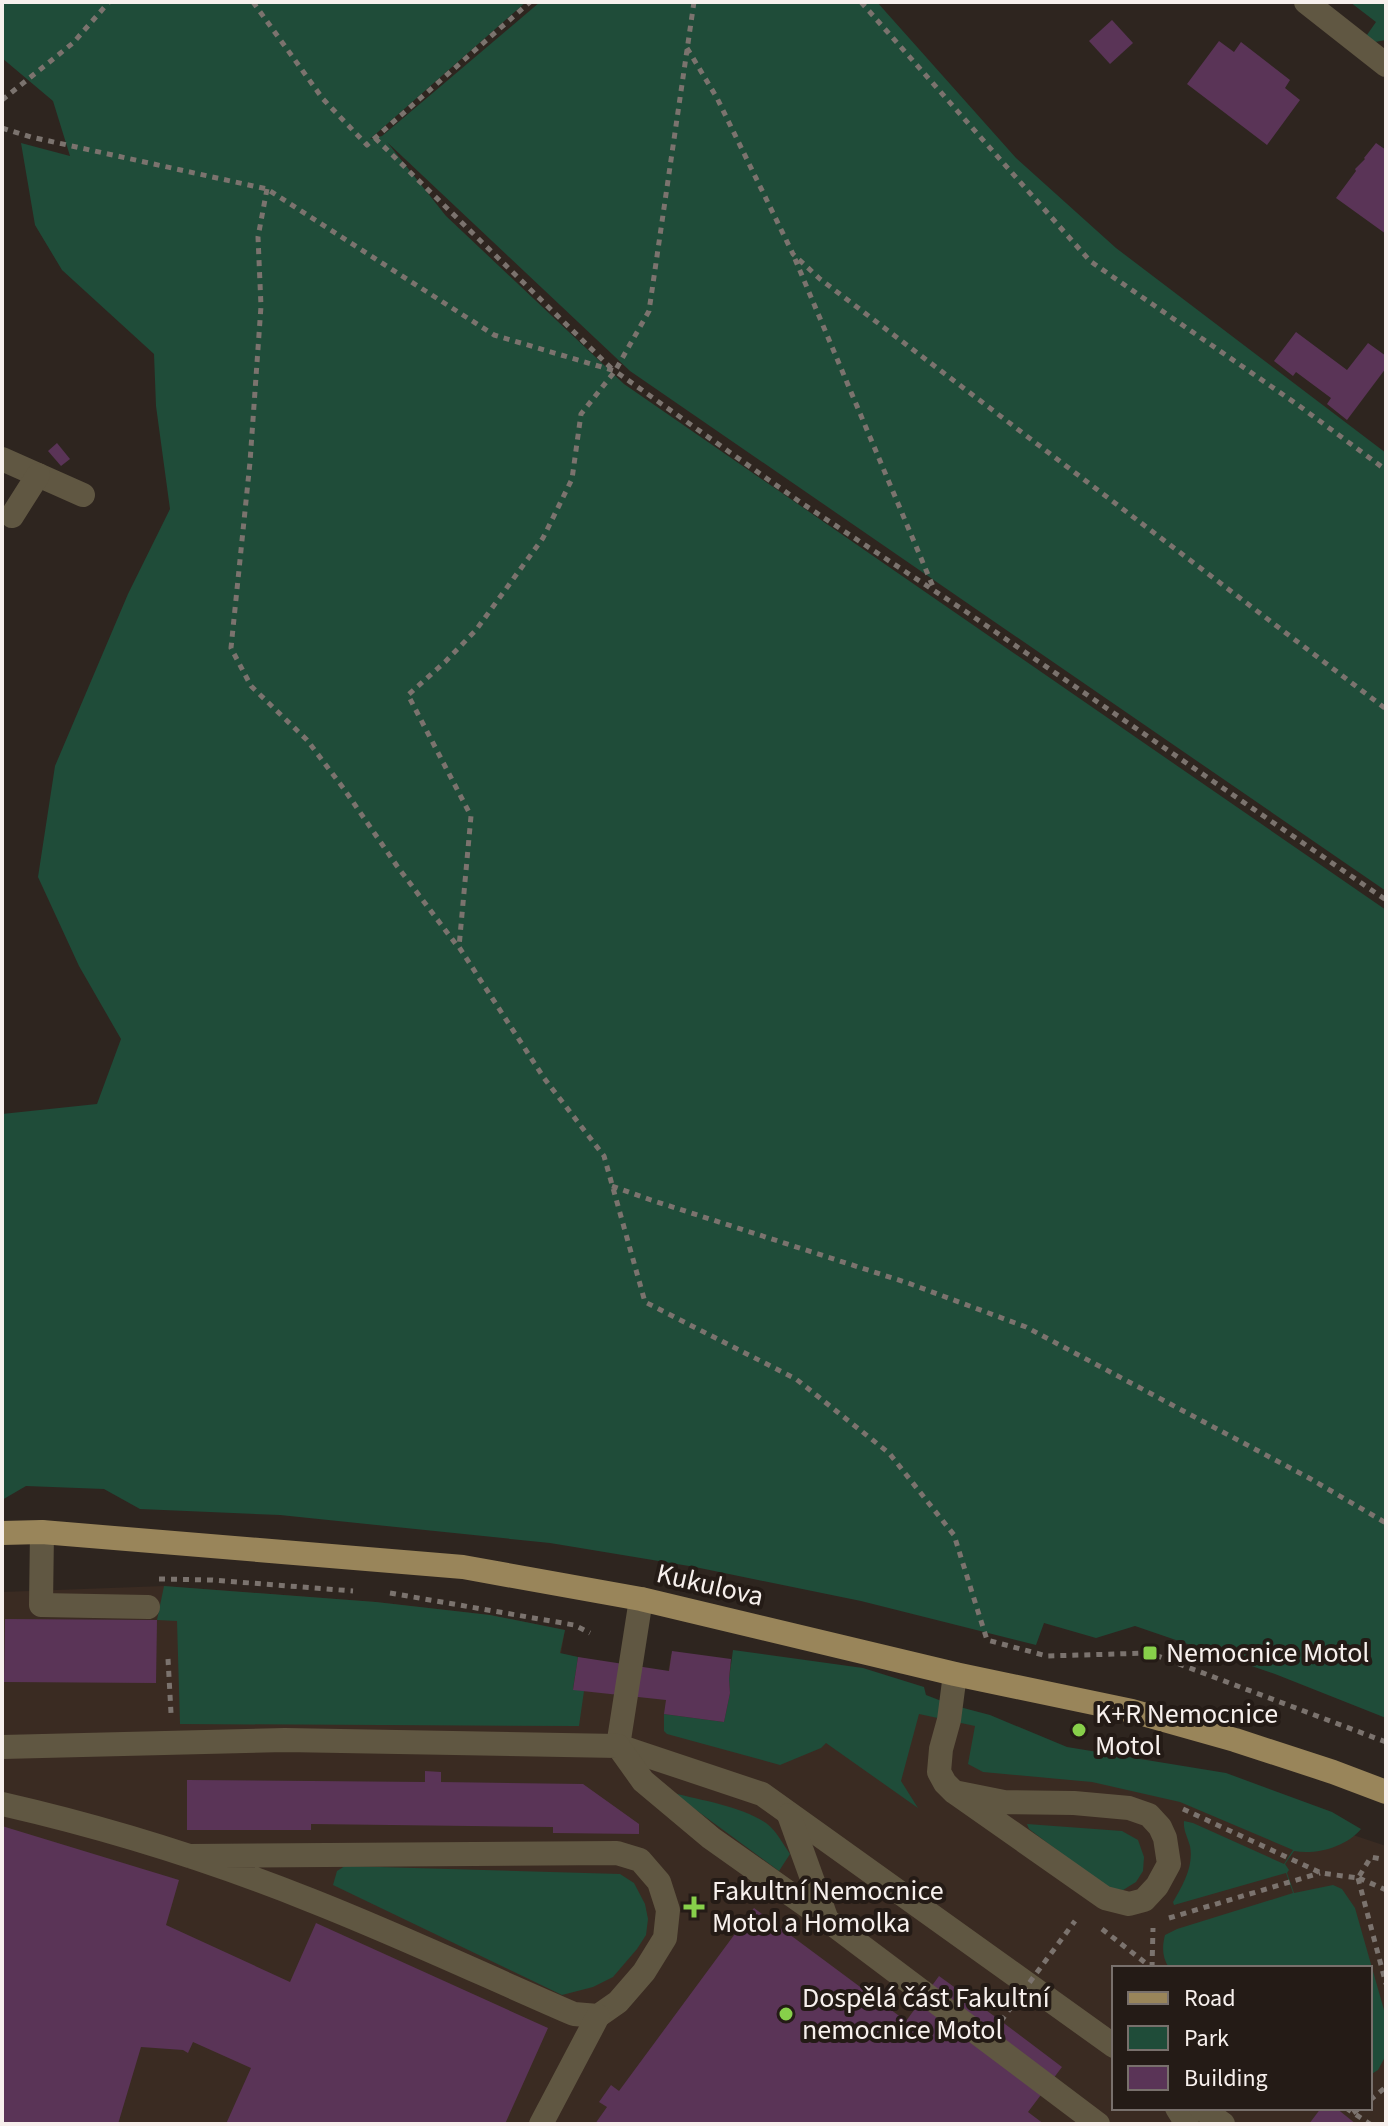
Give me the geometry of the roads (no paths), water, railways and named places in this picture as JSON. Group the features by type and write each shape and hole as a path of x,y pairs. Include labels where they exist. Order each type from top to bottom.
{"main road":[{"name":"Kukulova","path":"2,1533 42,1532 463,1567 641,1599 955,1674 1132,1711 1235,1740 1386,1792"}],"street":[{"path":"1306,2 1386,65"},
{"path":"2,459 83,495"},
{"path":"12,516 38,475"},
{"path":"42,1532 41,1605 148,1607"},
{"path":"641,1599 618,1746 643,1781 711,1838 827,1920 1098,2124"},
{"path":"954,1792 1004,1802 1129,1808 1149,1815 1160,1827 1169,1864 1157,1886 1144,1900 1129,1904 1105,1898 954,1792 939,1772 955,1674"},
{"path":"2,1747 285,1740 618,1746 762,1794 1112,2045"},
{"path":"2,1804 67,1819 189,1856 311,1900 574,2014 598,2016"},
{"path":"789,1815 827,1920"},
{"path":"189,1856 617,1853 640,1860 659,1882 668,1910 665,1938 644,1972 618,2002 598,2016 541,2124"},
{"path":"1204,2110 1223,2124"}],"place":[{"name":"Nemocnice Motol","path":"1150,1653"},
{"name":"K+R Nemocnice Motol","path":"1079,1730"},
{"name":"Fakultní Nemocnice Motol a Homolka","path":"694,1907"},
{"name":"Dospělá část Fakultní nemocnice Motol","path":"786,2014"}]}
